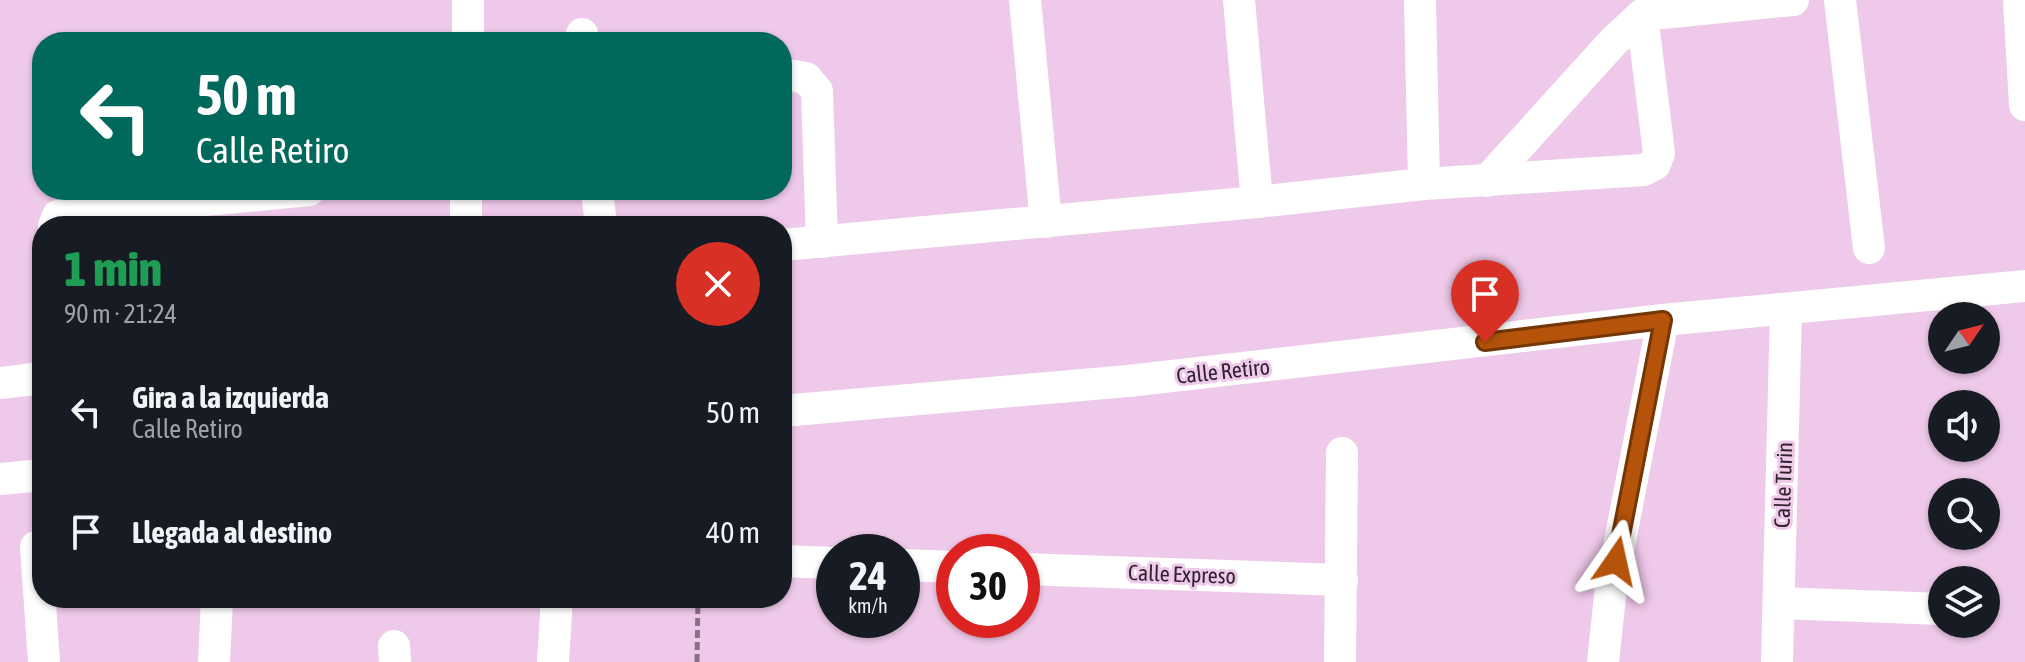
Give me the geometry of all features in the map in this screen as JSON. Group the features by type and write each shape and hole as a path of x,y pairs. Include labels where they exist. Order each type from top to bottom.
{"street":[{"path":"468,0 468,32"},
{"path":"1025,0 1046,222"},
{"path":"1239,0 1257,202"},
{"path":"1420,0 1424,184"},
{"path":"1487,181 1613,42 1642,15 1793,0"},
{"path":"1840,0 1869,248"},
{"path":"2019,0 2025,105"},
{"path":"792,244 1424,184 1644,170 1655,164 1659,153 1642,15"},
{"path":"792,76 806,78 817,91 822,242"},
{"path":"58,216 206,200"},
{"name":"Calle Retiro","path":"792,410 1128,381 1663,320 2025,286"},
{"name":"Calle Turin","path":"1777,662 1786,309"},
{"path":"1603,662 1611,587 1663,320"},
{"path":"0,383 32,379"},
{"path":"1340,662 1342,453"},
{"path":"0,479 32,476"},
{"path":"792,561 816,562"},
{"name":"Calle Expreso","path":"1040,570 1342,580"},
{"path":"1779,603 1928,608"},
{"path":"40,608 44,662"},
{"path":"214,662 217,608"},
{"path":"553,662 556,608"}],"path":[{"path":"697,662 698,608"}],"route":[{"path":"1485,342 1663,320 1616,561"}]}
